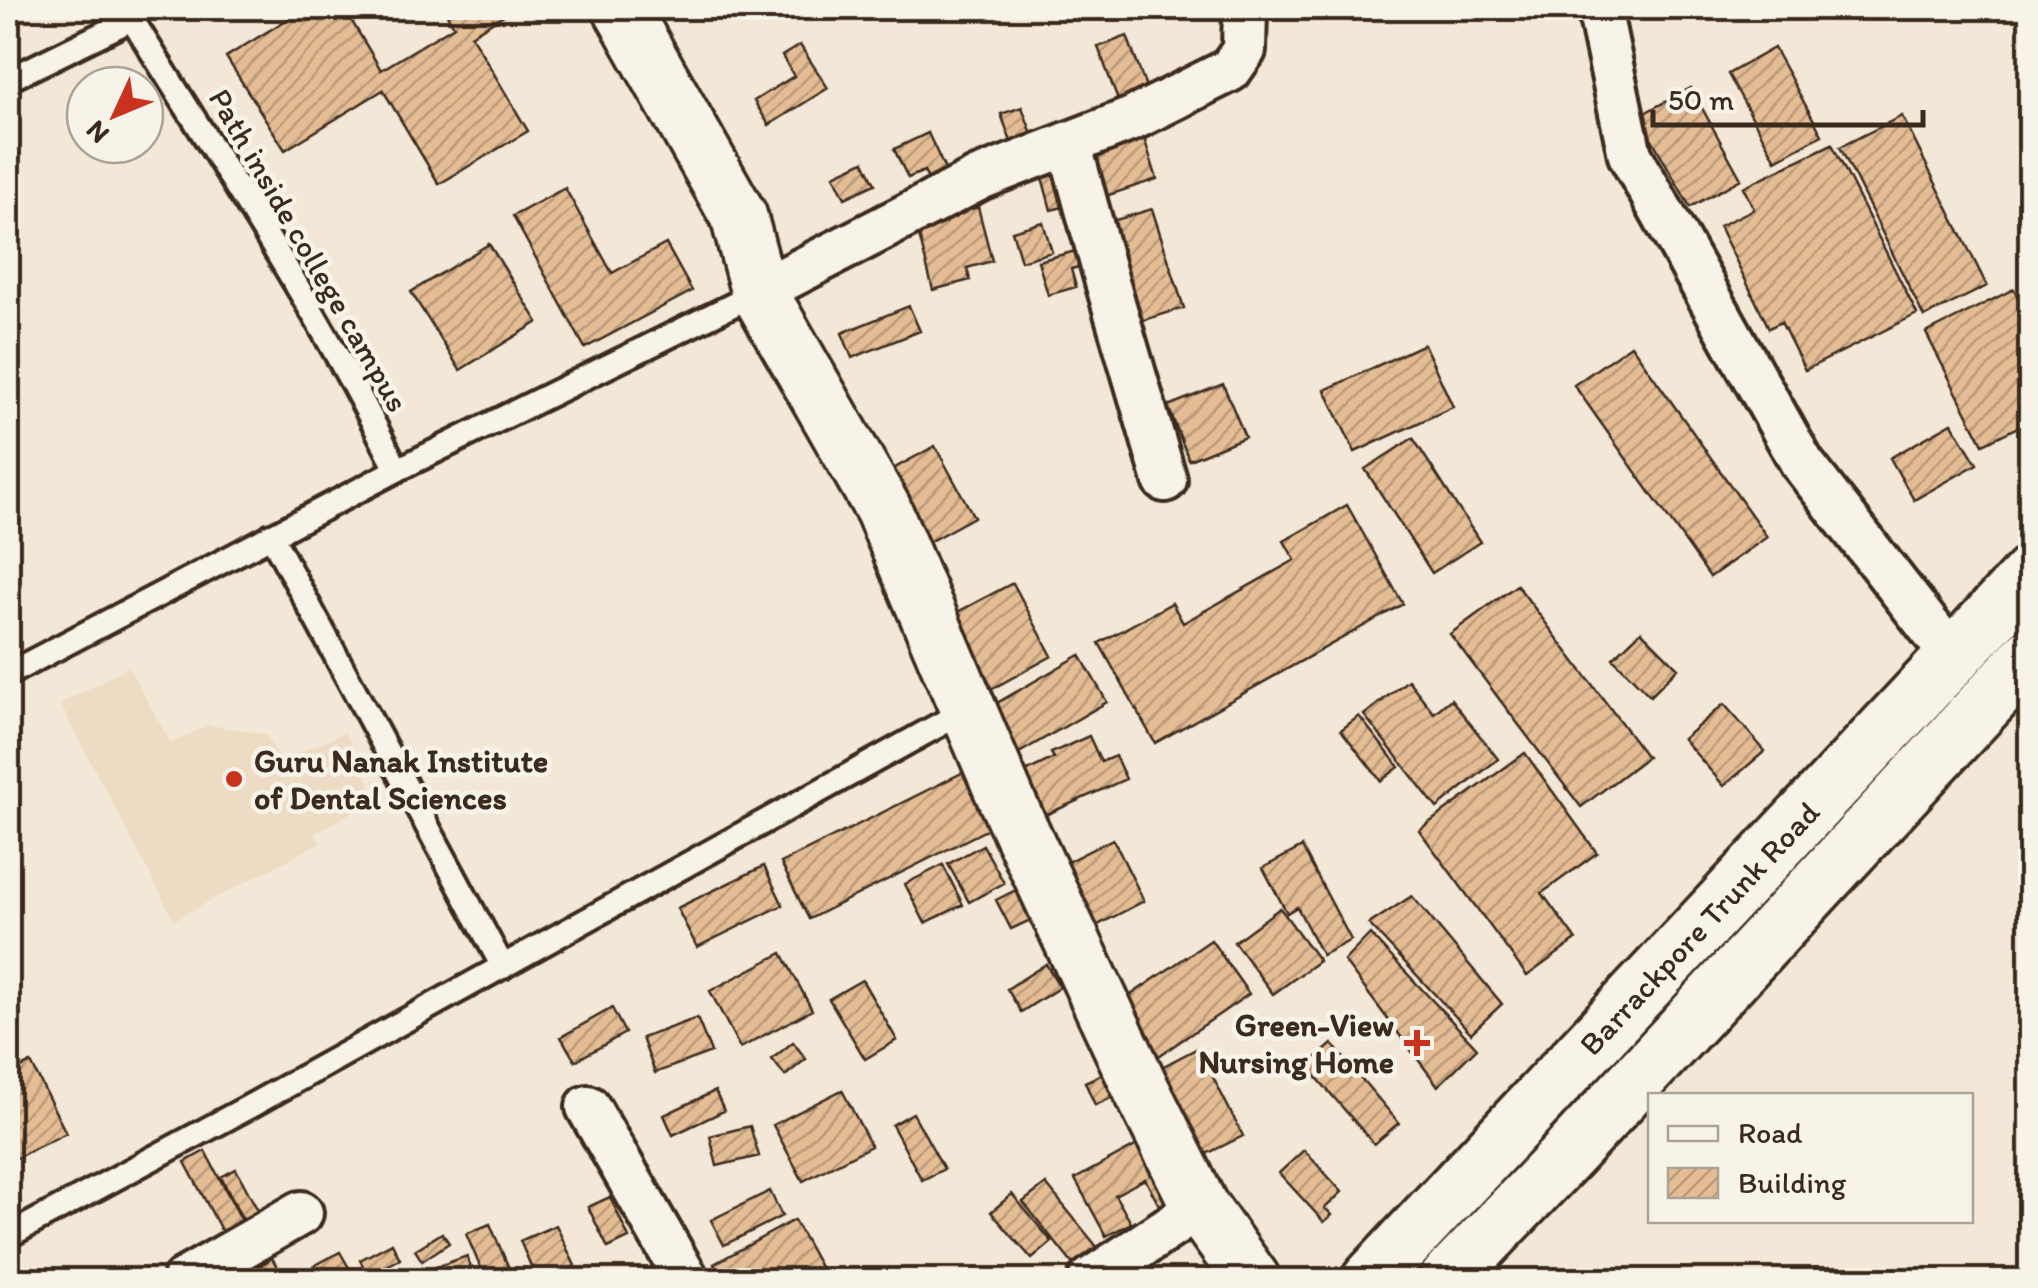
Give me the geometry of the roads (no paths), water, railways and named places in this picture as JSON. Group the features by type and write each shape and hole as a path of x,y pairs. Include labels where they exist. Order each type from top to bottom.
{"main road":[{"path":"621,8 738,217 759,292 883,509 1015,819 1133,1073 1200,1206 1252,1280"},
{"name":"Barrackpore Trunk Road","path":"1370,1280 2030,576"},
{"name":"Barrackpore Trunk Road","path":"1447,1280 2030,656"}],"street":[{"path":"759,292 980,178 1132,119 1230,70 1244,50 1245,8"},
{"path":"1599,8 1630,156 1802,462 1953,657"},
{"path":"1070,143 1106,282 1165,480"},
{"path":"588,1107 687,1280"},
{"path":"1090,1280 1200,1206"},
{"path":"184,1280 301,1213"}],"lane":[{"path":"8,80 129,13"},
{"name":"Path inside college campus","path":"129,13 244,199 370,414 397,470"},
{"path":"8,674 336,501 759,292"},
{"path":"271,535 503,967"},
{"path":"8,1236 968,708"}],"place":[{"name":"Guru Nanak Institute of Dental Sciences","path":"234,779"},
{"name":"Green-View Nursing Home","path":"1417,1043"}]}
